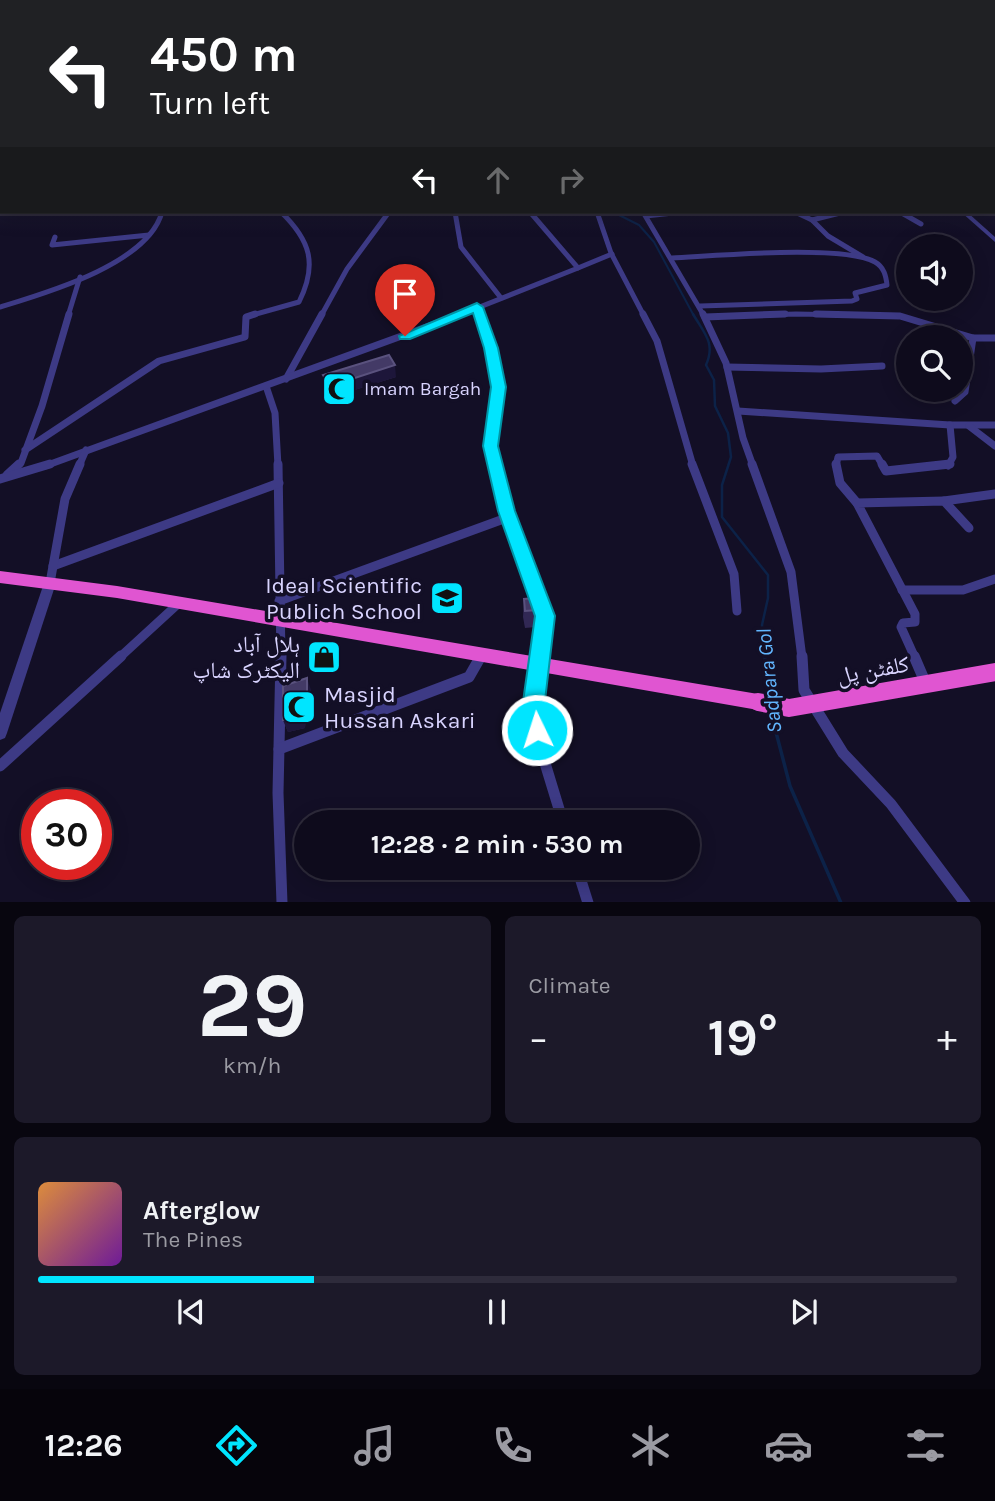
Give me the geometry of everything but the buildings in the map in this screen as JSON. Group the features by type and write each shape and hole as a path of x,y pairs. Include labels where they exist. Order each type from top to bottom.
{"highway":[{"name":"کلفٹن پل","path":"0,577 179,603 789,708 995,672"}],"street":[{"path":"0,307 45,294 109,265 149,235 161,221 162,214"},
{"path":"25,450 152,368 159,360 245,337 246,317 299,302 307,287 309,261 301,233 283,214"},
{"path":"286,379 347,269 387,214"},
{"path":"455,214 461,247 501,298"},
{"path":"532,214 579,268"},
{"path":"598,214 612,254 657,341 686,449 734,575 737,611"},
{"path":"644,214 700,306 727,366 743,438 790,572 800,635 804,690 808,699 843,753 891,804 965,902"},
{"path":"700,306 852,301 857,299 855,293 887,285 885,273 873,260 848,250 812,220 798,214"},
{"path":"812,220 836,214"},
{"path":"904,214 921,224"},
{"path":"966,214 995,240"},
{"path":"55,237 52,245 149,235"},
{"path":"0,479 286,379 558,278 612,254"},
{"path":"672,258 789,254 873,260"},
{"path":"0,479 18,468 42,406 80,277"},
{"path":"477,307 491,348 499,387 491,446 509,517 545,616 541,664 533,709 541,750 559,810"},
{"path":"705,317 796,314 900,316 930,325"},
{"path":"973,338 995,338"},
{"path":"727,366 821,369 882,366"},
{"path":"266,386 275,413 279,483 282,902"},
{"path":"738,411 950,425 995,425"},
{"path":"926,684 901,627 903,623 915,622 915,614 857,503 847,496 835,468 838,457 877,456 886,471 949,466 953,457 950,425"},
{"path":"970,426 995,446"},
{"path":"0,733 50,583 65,499 86,450"},
{"path":"53,566 279,483"},
{"path":"857,503 944,501 995,494"},
{"path":"944,501 969,528"},
{"path":"279,601 509,517"},
{"path":"902,590 963,590 995,579"},
{"path":"0,766 179,603"},
{"path":"279,749 469,677 482,655"},
{"path":"581,880 588,902"}],"waterway":[{"name":"Sadpara Gol","path":"617,214 639,225 654,242 694,316"},
{"name":"Sadpara Gol","path":"693,314 709,344 706,365 714,380 715,406 728,433 731,457 722,485 722,517 768,575 768,598 762,625 765,658"},
{"name":"Sadpara Gol","path":"765,656 768,696"},
{"name":"Sadpara Gol","path":"771,713 790,786 841,902"}],"place":[{"name":"Imam Bargah","path":"339,389"},
{"name":"Ideal Scientific Publich School","path":"447,598"},
{"name":"ہلال آباد الیکٹرک شاپ","path":"324,657"},
{"name":"Masjid Hussan Askari","path":"299,707"}],"route":[{"path":"405,336 477,307 491,348 499,387 491,446 507,511 545,616 541,664 533,709 537,730"}]}
